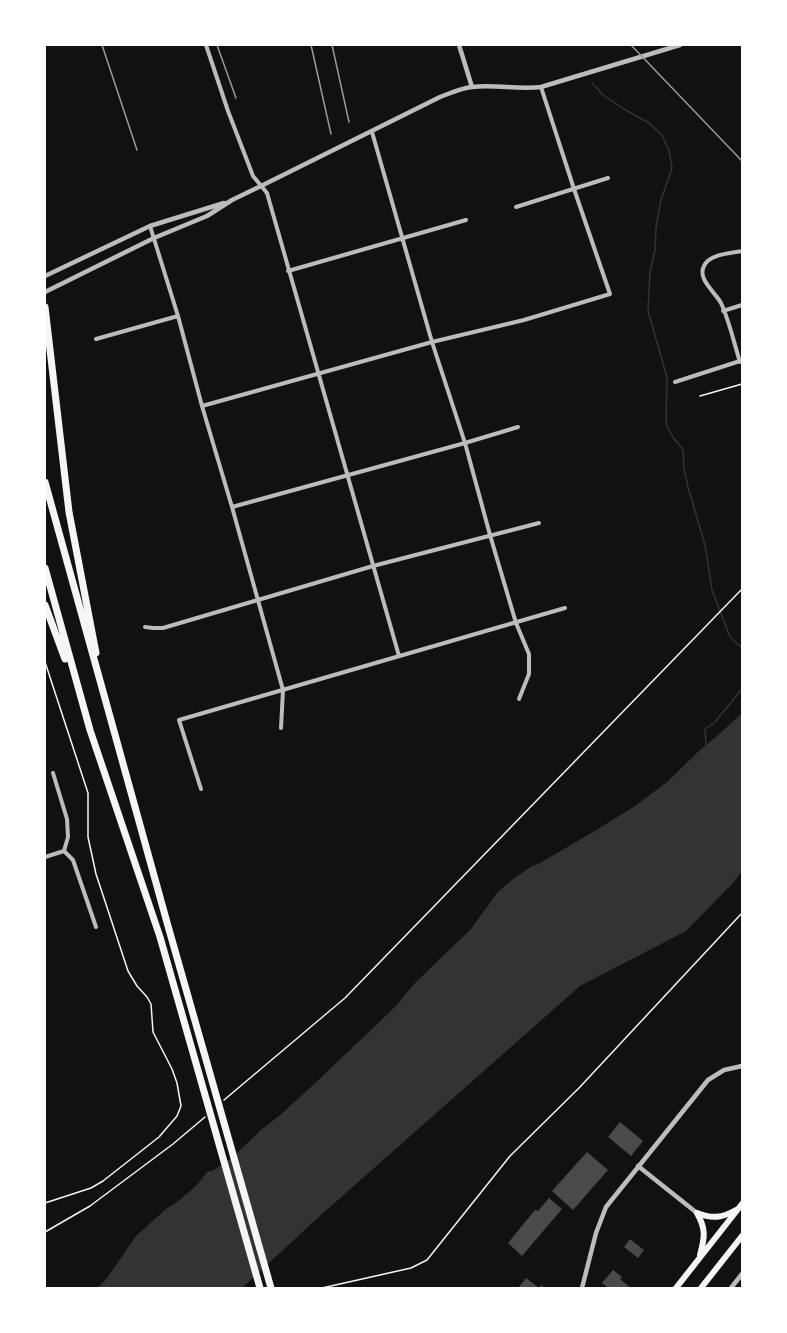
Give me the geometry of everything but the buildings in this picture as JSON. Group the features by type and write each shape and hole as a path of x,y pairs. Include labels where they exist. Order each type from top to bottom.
{"highway":[{"path":"45,307 69,512 94,639 100,682"},
{"path":"45,482 271,1288"},
{"path":"45,568 90,730"},
{"path":"45,605 160,938 260,1288"},
{"path":"697,1213 717,1217 729,1214 740,1206"},
{"path":"676,1288 740,1206"},
{"path":"697,1213 705,1236 699,1259"},
{"path":"700,1288 742,1236"}],"street":[{"path":"206,45 253,176 267,193 399,657"},
{"path":"459,45 472,87"},
{"path":"45,292 154,238 207,216 232,200 459,90 472,87 526,89 541,87 680,45"},
{"path":"202,406 432,342 524,320 610,294 541,87"},
{"path":"372,132 516,623 529,654 529,674 519,699"},
{"path":"516,207 608,178"},
{"path":"45,276 150,226 232,200"},
{"path":"288,271 466,220"},
{"path":"150,226 283,690 281,728"},
{"path":"675,382 741,361 721,302 702,274 703,267 714,257 742,250"},
{"path":"723,311 742,305"},
{"path":"96,339 177,316"},
{"path":"232,507 518,427"},
{"path":"145,627 163,628 373,566 539,523"},
{"path":"201,789 179,720 565,608"},
{"path":"53,773 68,819 68,837 64,851"},
{"path":"45,857 64,851"},
{"path":"64,851 73,860 96,927"},
{"path":"582,1288 596,1233 606,1207 708,1080 724,1070 742,1066"},
{"path":"638,1166 697,1213"},
{"path":"731,1288 742,1274"}],"path":[{"path":"700,396 742,384"},
{"path":"218,1106 345,998 742,589"},
{"path":"45,662 88,793 88,837 96,874 128,971 151,1004 153,1032 172,1069 181,1106 177,1116 159,1137 103,1181 92,1188 45,1203"},
{"path":"322,1288 411,1268 426,1260 510,1156 594,1072 742,913"},
{"path":"45,1232 90,1206 209,1113"}],"shaded area":[{"path":"742,713 742,871 686,931 580,986 322,1214 242,1288 97,1288 107,1278 136,1236 197,1185 207,1172 214,1170 234,1156 311,1087 396,1006 414,984 471,929 497,893 532,866 635,806 667,782"}],"waterway":[{"path":"592,83 603,95 649,123 662,135 669,151 672,168 661,200 656,228 648,311 667,377 666,423 672,436 683,450 684,468 705,545 712,590 730,637 742,648"},
{"path":"706,745 705,729 714,723 742,689"}],"railway":[{"path":"102,45 137,150"},
{"path":"217,45 236,98"},
{"path":"311,45 331,134"},
{"path":"332,45 349,122"},
{"path":"631,45 742,161"}]}
